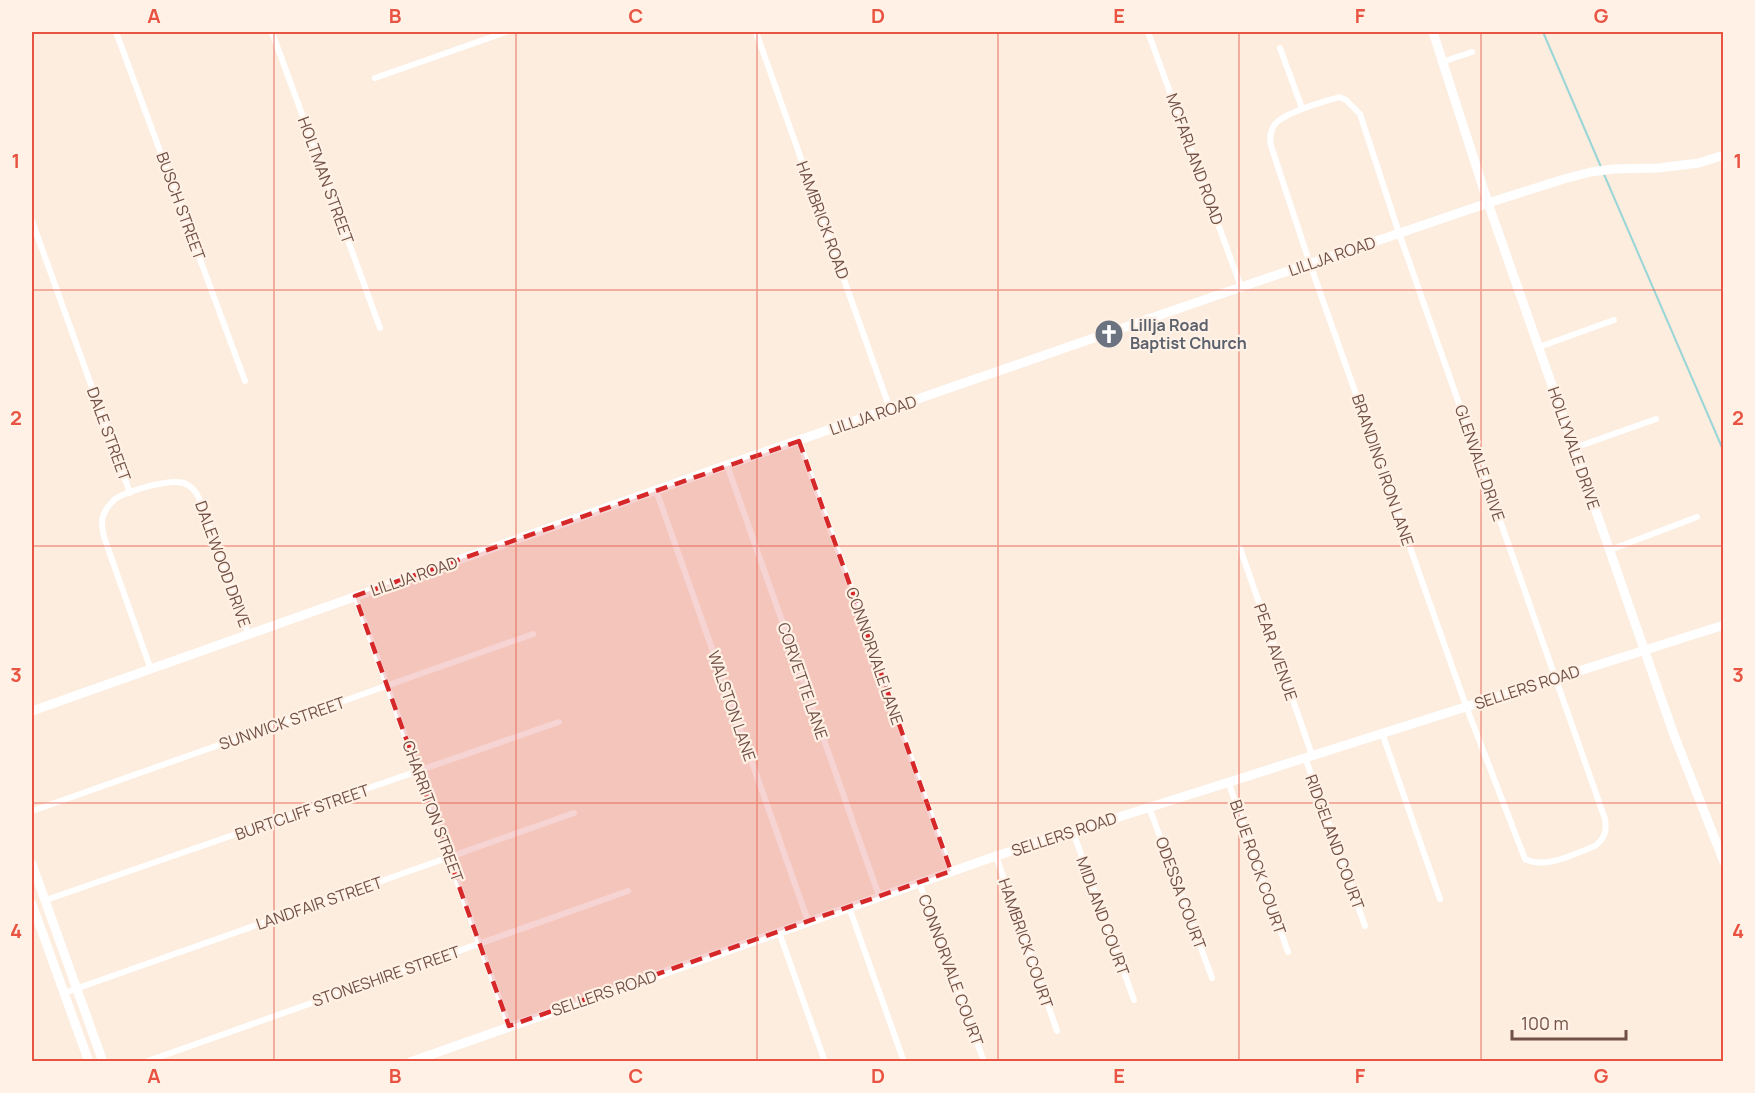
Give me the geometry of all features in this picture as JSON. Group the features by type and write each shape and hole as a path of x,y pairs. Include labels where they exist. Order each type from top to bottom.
{"street":[{"name":"BUSCH STREET","path":"116,32 245,381"},
{"name":"HOLTMAN STREET","path":"272,32 380,328"},
{"path":"375,78 506,32"},
{"name":"HAMBRICK ROAD","path":"756,32 890,409"},
{"name":"MCFARLAND ROAD","path":"1148,32 1241,287"},
{"name":"HOLLYVALE DRIVE","path":"1433,32 1488,203 1674,735 1724,862"},
{"path":"1280,48 1302,108"},
{"path":"1442,62 1472,52"},
{"name":"GLENVALE DRIVE","path":"1302,108 1339,97 1346,100 1360,114 1399,233 1605,819 1606,831 1601,841 1595,846 1570,855"},
{"name":"BRANDING IRON LANE","path":"1302,108 1273,125 1271,146 1310,264 1466,706 1525,859 1535,863 1548,863 1570,855"},
{"name":"LILLJA ROAD","path":"32,711 727,465 1488,203 1564,179 1595,172 1699,163 1724,155"},
{"name":"DALE STREET","path":"32,221 130,493 114,500 106,509 101,522 104,537 151,669"},
{"path":"1539,347 1614,320"},
{"path":"1574,448 1656,419"},
{"name":"CONNORVALE LANE","path":"799,441 951,871"},
{"name":"CORVETTE LANE","path":"727,465 879,896"},
{"name":"DALEWOOD DRIVE","path":"130,493 170,481 186,483 197,494 249,636"},
{"name":"WALSTON LANE","path":"656,490 808,921"},
{"path":"1610,550 1697,516"},
{"name":"PEAR AVENUE","path":"1240,548 1308,756"},
{"name":"CHARRITON STREET","path":"355,596 510,1026"},
{"name":"SELLERS ROAD","path":"410,1062 996,856 1724,625"},
{"name":"SUNWICK STREET","path":"32,811 533,634"},
{"name":"BURTCLIFF STREET","path":"46,900 559,722"},
{"path":"1382,733 1440,899"},
{"name":"RIDGELAND COURT","path":"1308,756 1365,926"},
{"name":"BLUE ROCK COURT","path":"1228,781 1288,952"},
{"name":"ODESSA COURT","path":"1149,807 1212,978"},
{"name":"LANDFAIR STREET","path":"64,993 574,813"},
{"name":"MIDLAND COURT","path":"1072,832 1134,1000"},
{"name":"HAMBRICK COURT","path":"996,856 1057,1030"},
{"path":"32,864 103,1062"},
{"name":"CONNORVALE COURT","path":"920,882 983,1059"},
{"name":"STONESHIRE STREET","path":"145,1062 628,891"},
{"path":"32,904 89,1062"},
{"path":"849,907 904,1062"},
{"path":"779,932 825,1062"}],"highlighted area":[{"path":"799,441 951,871 509,1026 355,596"}],"waterway":[{"path":"1543,32 1601,167"},
{"path":"1603,172 1724,452"}],"place":[{"name":"Lillja Road Baptist Church","path":"1109,334"}]}
